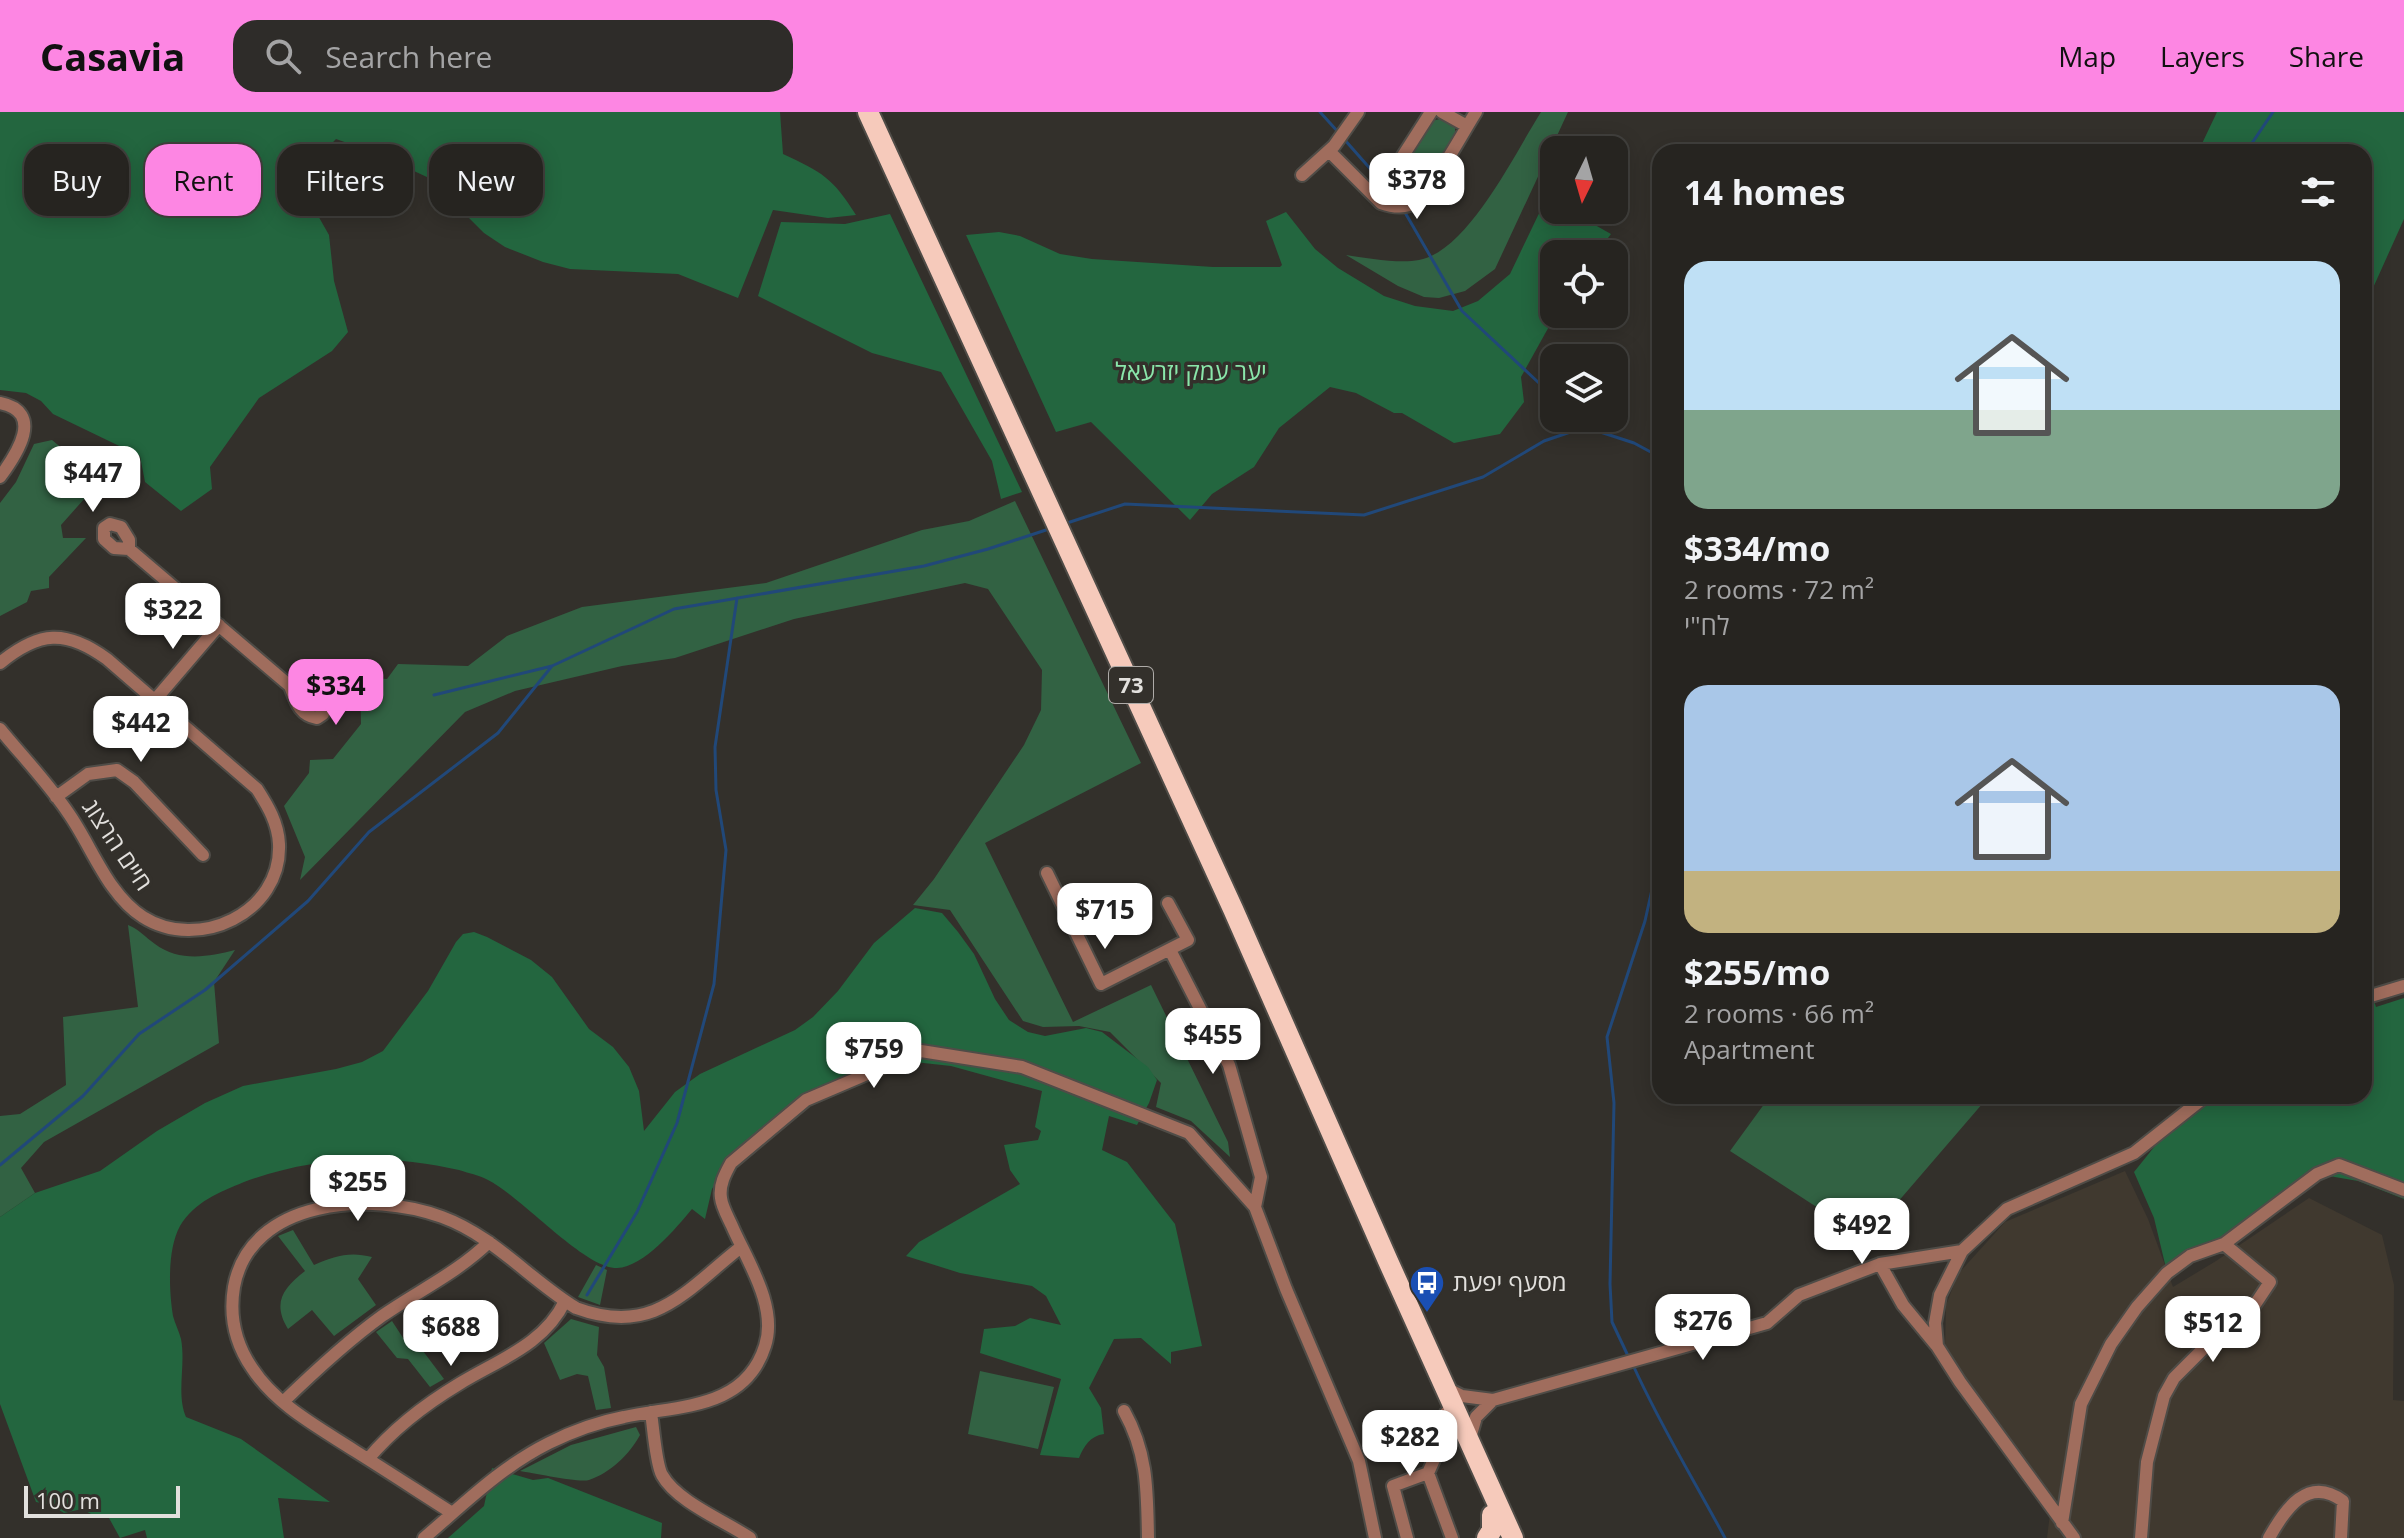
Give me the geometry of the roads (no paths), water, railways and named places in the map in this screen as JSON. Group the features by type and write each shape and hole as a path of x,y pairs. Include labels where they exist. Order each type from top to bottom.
{"highway":[{"name":"73","path":"868,112 1227,894 1513,1538"},
{"name":"73","path":"1388,1261 1446,1413 1503,1538"},
{"path":"1487,1538 1492,1530 1492,1515"}],"street":[{"path":"1302,175 1329,151 1358,112"},
{"path":"1376,198 1431,112"},
{"path":"1442,112 1467,126"},
{"path":"1329,151 1376,198 1392,207 1407,206 1416,202 1426,190 1476,112"},
{"path":"0,403 12,406 21,413 25,425 10,464 0,477"},
{"path":"129,549 290,686"},
{"path":"155,700 219,625"},
{"name":"חיים הרצוג","path":"0,663 36,640 53,637 73,640 107,659 257,789 273,815 277,829 279,856 271,882 253,906 237,918 203,930 171,929 143,917 121,897 56,797 0,729"},
{"path":"56,797 88,774 117,770 134,782 203,855"},
{"path":"1047,873 1101,984 1188,940 1168,903"},
{"path":"1170,950 1229,1065 1261,1177 1255,1207"},
{"path":"2372,996 2404,986"},
{"path":"424,1538 487,1482 550,1443 599,1423 698,1403 731,1392 750,1376 760,1359 768,1328 767,1311 721,1197 724,1175 731,1163 806,1100 921,1051 1022,1067 1189,1133 1255,1207 1359,1461 1375,1538"},
{"path":"1937,1346 1935,1323 1940,1295 1962,1251 2007,1209 2134,1153 2196,1104"},
{"path":"2062,1523 2081,1404 2111,1344 2137,1307 2167,1273 2190,1256 2224,1244 2317,1174 2339,1165 2404,1190"},
{"path":"452,1513 283,1402 250,1365 234,1332 232,1313 235,1281 245,1255 262,1234 275,1225 310,1211 351,1205 420,1210 441,1216 489,1242 565,1301 594,1315 626,1318 667,1306 741,1247"},
{"path":"283,1402 359,1333 409,1298 465,1265 489,1242"},
{"path":"2141,1538 2147,1462 2164,1396 2174,1378 2206,1346 2252,1309 2270,1282 2224,1244"},
{"path":"1445,1388 1462,1396 1493,1400 1767,1323 1799,1295 1880,1264 1962,1251"},
{"path":"1880,1264 1903,1305 1937,1346 2074,1538"},
{"path":"368,1459 393,1432 428,1403 542,1334 557,1318 565,1301"},
{"path":"1470,1441 1476,1417 1493,1400"},
{"path":"1124,1411 1136,1433 1147,1479 1148,1538"},
{"path":"651,1412 661,1474 689,1503 750,1538"},
{"path":"1446,1413 1440,1446 1428,1473 1452,1538"},
{"path":"1407,1538 1393,1486 1428,1473"},
{"path":"2269,1538 2297,1500 2314,1490 2333,1494 2343,1501 2341,1538"}],"waterway":[{"path":"1320,112 1339,133"},
{"path":"2251,144 2273,112"},
{"path":"1344,139 1381,181"},
{"path":"1387,186 1399,202"},
{"path":"1403,209 1462,311 1540,384"},
{"path":"1064,524 1125,504 1364,515 1483,477 1544,441 1585,427 1634,443 1652,453"},
{"path":"434,695 552,666 674,609 924,566 1049,529"},
{"path":"587,1295 637,1212 677,1123 714,984 726,850 716,790 715,747 737,598"},
{"path":"0,1165 83,1096 139,1034 205,990 308,901 369,832 498,733 552,666"},
{"path":"1629,1358 1612,1322 1614,1103 1607,1037 1645,921 1652,890"},
{"path":"1633,1365 1725,1538"}],"place":[{"name":"מסעף יפעת","path":"1427,1314"}],"park label":[{"name":"יער עמק יזרעאל","path":"1191,372"}]}
